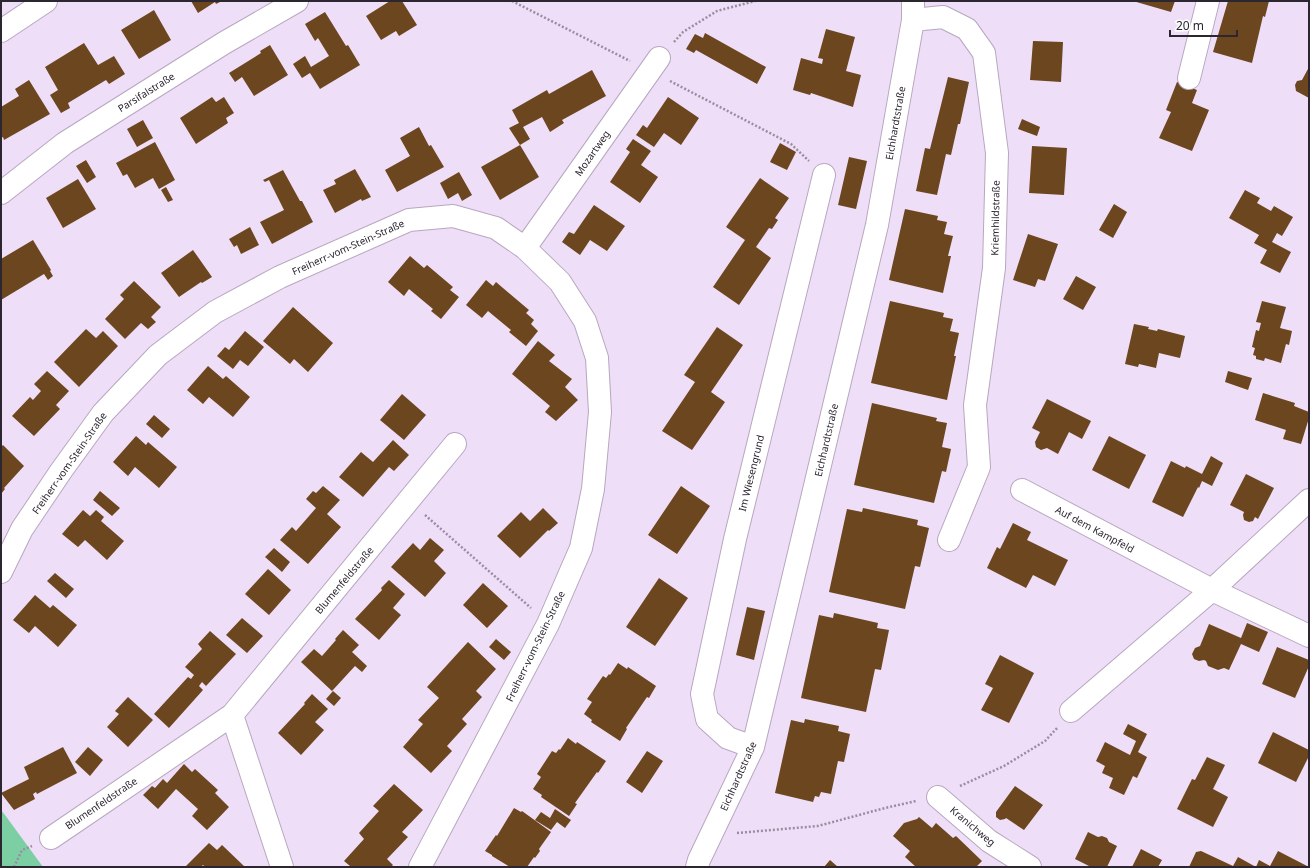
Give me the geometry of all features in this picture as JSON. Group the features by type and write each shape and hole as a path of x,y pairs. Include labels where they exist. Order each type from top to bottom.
{"street":[{"path":"1,31 46,1"},
{"name":"Parsifalstraße","path":"1,193 64,143 224,43 297,1"},
{"path":"1189,78 1208,1"},
{"name":"Kriemhildstraße","path":"913,11 943,17 967,29 984,53 997,153 994,268 975,405 979,468 949,540"},
{"name":"Eichhardtstraße","path":"697,867 753,747 877,225 913,11"},
{"name":"Mozartweg","path":"525,248 655,65"},
{"name":"Im Wiesengrund","path":"753,747 728,738 707,719 702,694 735,539 824,175"},
{"name":"Freiherr-vom-Stein-Straße","path":"1,572 22,529 102,413 158,356 215,312 280,277 409,220 453,216 496,228 525,248 560,282 586,321 597,358 600,412 593,489 581,548 548,624 420,867"},
{"name":"Blumenfeldstraße","path":"50,838 232,715 456,444"},
{"name":"Auf dem Kampfeld","path":"1022,490 1212,590 1309,636"},
{"path":"1071,712 1212,590 1309,500"},
{"path":"232,715 282,867"},
{"name":"Kranichweg","path":"938,797 989,841 1030,867"}],"path":[{"path":"512,1 655,65 791,144 824,175"},
{"path":"655,65 683,32 717,11 755,1"},
{"path":"410,501 548,624"},
{"path":"715,828 736,833 818,826 885,808 938,797 1004,766 1045,741 1071,712"},
{"path":"14,867 22,850 50,838"}],"green space":[{"path":"1,810 5,815 43,867 1,867"}],"building":[{"path":"191,1 222,1 216,4 215,2 198,13"},
{"path":"390,1 402,1 417,25 399,36 396,31 381,40 366,16"},
{"path":"1133,1 1175,1 1171,12"},
{"path":"1228,1 1269,1 1265,17 1263,16 1252,63 1213,52"},
{"path":"154,10 171,40 139,59 121,30"},
{"path":"325,12 346,46 348,45 360,65 320,89 310,73 302,78 293,64 305,56 311,67 329,56 318,38 315,41 305,24"},
{"path":"826,29 855,37 846,71 861,75 853,107 811,93 810,95 793,90 801,58 822,64 823,59 818,58"},
{"path":"705,33 766,67 757,84 696,50 694,53 686,49 695,34 703,38"},
{"path":"1033,41 1063,42 1061,82 1030,80"},
{"path":"84,43 98,65 114,56 125,74 109,84 106,80 68,103 70,108 61,113 50,95 58,90 45,67"},
{"path":"270,45 288,75 254,96 242,77 235,82 229,73 261,53 260,51"},
{"path":"1309,67 1309,98 1296,91 1295,85 1297,81 1302,80"},
{"path":"592,70 606,96 562,120 564,123 550,132 542,117 523,127 530,139 520,145 509,128 519,123 512,110 547,90 549,94"},
{"path":"948,77 969,82 960,124 958,124 951,155 946,154 937,195 916,191 925,148 930,149"},
{"path":"29,80 50,114 4,140 3,137 1,138 1,107 19,96 15,89"},
{"path":"1177,82 1197,90 1192,103 1209,110 1192,151 1159,138 1171,112 1166,110"},
{"path":"212,97 216,102 224,97 234,113 226,118 228,123 196,144 180,118"},
{"path":"668,97 699,118 681,145 664,133 654,147 636,135 643,125 647,128"},
{"path":"1022,119 1040,127 1037,136 1018,129"},
{"path":"143,120 153,138 137,147 127,129"},
{"path":"419,127 429,146 431,145 444,167 397,192 385,170 410,156 400,138"},
{"path":"633,139 651,151 641,165 658,177 640,203 610,182 630,152 626,149"},
{"path":"155,142 175,180 159,189 153,178 135,188 127,174 123,176 116,163"},
{"path":"780,143 796,152 787,170 770,162"},
{"path":"520,145 539,177 500,200 481,167"},
{"path":"1032,146 1067,148 1064,195 1029,193"},
{"path":"849,157 867,161 856,209 838,205"},
{"path":"86,160 96,177 87,183 76,166"},
{"path":"355,169 371,197 362,201 361,199 335,213 323,190 336,184 334,180"},
{"path":"283,170 313,222 272,244 260,222 284,210 269,180 265,182 263,180"},
{"path":"459,172 472,195 462,201 458,193 448,199 440,183"},
{"path":"760,178 789,198 775,218 778,220 772,229 769,228 756,247 771,258 739,305 713,287 745,240 726,227"},
{"path":"78,179 96,209 63,228 46,198"},
{"path":"166,187 173,200 168,202 161,190"},
{"path":"1245,190 1260,198 1257,203 1271,211 1274,206 1293,217 1282,236 1277,233 1272,242 1291,252 1280,273 1260,263 1267,250 1254,243 1259,235 1229,218"},
{"path":"1114,204 1127,212 1113,238 1099,230"},
{"path":"594,205 625,226 607,251 590,240 580,255 562,242 569,232 574,234"},
{"path":"905,209 938,216 937,220 947,222 944,234 953,236 948,256 951,256 943,293 889,280"},
{"path":"250,227 259,245 241,254 237,245 234,247 229,239"},
{"path":"1028,234 1058,244 1045,281 1038,279 1035,287 1013,280"},
{"path":"33,240 53,276 48,280 44,274 1,300 1,259"},
{"path":"193,250 212,277 202,283 201,282 179,297 161,273"},
{"path":"410,256 424,268 427,265 453,287 450,290 459,297 441,319 431,311 433,309 409,289 404,296 388,282"},
{"path":"1076,276 1096,287 1083,310 1063,299"},
{"path":"486,280 493,286 496,282 529,310 526,313 534,320 531,324 538,331 526,346 509,332 511,330 488,311 482,318 466,305"},
{"path":"134,281 161,307 151,317 156,322 148,329 141,323 125,339 105,319 124,299 120,295"},
{"path":"890,301 944,313 943,317 953,319 950,331 959,333 947,400 871,383"},
{"path":"1262,301 1286,307 1280,328 1292,331 1289,345 1286,344 1281,363 1265,358 1264,361 1256,359 1256,356 1253,355 1255,348 1252,347 1256,330 1259,331 1261,323 1256,322"},
{"path":"293,307 333,343 308,372 294,359 290,364 263,341"},
{"path":"1134,324 1149,327 1148,329 1157,331 1158,329 1185,336 1180,358 1159,353 1156,368 1139,364 1138,367 1125,364"},
{"path":"717,327 743,345 711,392 725,402 692,450 662,431 695,382 684,375"},
{"path":"86,329 96,338 103,331 118,346 79,387 54,362"},
{"path":"245,331 264,347 248,366 240,360 233,369 217,356 225,347 229,350"},
{"path":"538,341 555,355 549,361 572,379 565,387 578,400 556,421 545,412 550,406 512,374"},
{"path":"208,366 223,379 226,376 250,397 233,417 209,397 203,404 187,390"},
{"path":"47,371 69,391 56,405 60,409 34,436 12,416 30,397 33,400 41,391 34,384"},
{"path":"1228,371 1252,378 1248,390 1225,382"},
{"path":"1263,393 1295,403 1294,406 1309,412 1309,418 1301,444 1283,439 1286,430 1255,420"},
{"path":"402,394 426,415 404,440 380,420"},
{"path":"1047,399 1091,421 1082,439 1069,432 1058,454 1047,448 1041,450 1036,447 1035,442 1040,432 1032,428"},
{"path":"872,403 937,418 936,421 947,423 942,447 951,449 946,472 942,471 934,503 854,485"},
{"path":"154,415 170,429 162,438 146,424"},
{"path":"136,436 146,445 148,442 177,467 159,488 135,467 128,476 113,462"},
{"path":"1109,436 1146,455 1129,489 1092,470"},
{"path":"393,440 409,455 394,471 389,467 363,497 339,477 361,452 373,462"},
{"path":"3,445 24,466 4,488 5,489 1,494 1,447"},
{"path":"1211,456 1223,463 1212,486 1202,481 1183,517 1152,502 1171,461 1202,474"},
{"path":"1246,474 1274,488 1258,519 1255,517 1253,521 1249,522 1244,520 1244,512 1230,505"},
{"path":"323,486 340,500 327,514 341,527 308,564 280,540 292,527 296,531 316,508 306,499 313,491 316,493"},
{"path":"681,486 710,506 677,554 648,535"},
{"path":"100,491 120,508 112,516 93,500"},
{"path":"543,508 558,523 549,531 548,530 520,558 497,536 521,512 530,521"},
{"path":"863,508 918,520 917,525 929,528 920,567 915,566 905,609 829,592 847,509 862,512"},
{"path":"83,510 90,516 96,510 104,517 101,521 124,541 107,560 85,540 78,547 62,534"},
{"path":"1013,523 1031,532 1027,540 1068,560 1055,586 1033,575 1026,588 987,568 997,547 1000,549"},
{"path":"430,538 444,550 434,561 446,573 425,597 391,567 413,543 420,550"},
{"path":"274,548 290,562 282,572 265,557"},
{"path":"268,569 291,590 269,615 245,594"},
{"path":"55,573 74,589 66,598 47,581"},
{"path":"659,578 688,598 655,646 626,627"},
{"path":"389,580 405,594 393,608 401,615 379,640 355,619 382,590 381,588"},
{"path":"483,583 508,606 487,628 463,605"},
{"path":"35,595 50,608 53,605 77,625 58,647 35,626 29,633 13,620"},
{"path":"747,607 765,611 754,660 736,655"},
{"path":"834,613 878,623 877,628 889,630 881,670 875,669 866,712 801,698 819,615 833,618"},
{"path":"242,618 263,636 247,653 226,635"},
{"path":"1247,623 1268,632 1259,652 1241,644 1229,670 1224,668 1218,670 1208,666 1204,660 1199,661 1194,659 1192,654 1195,648 1200,646 1209,624 1241,638"},
{"path":"343,630 359,645 352,652 367,666 362,672 355,666 332,691 301,662 314,649 322,656"},
{"path":"210,631 236,654 206,686 202,682 199,686 203,690 169,728 154,714 188,677 191,679 194,675 185,667 202,649 198,644"},
{"path":"496,639 511,652 504,660 489,647"},
{"path":"468,642 496,669 476,691 482,697 462,719 467,724 447,746 452,751 431,773 403,747 423,724 418,720 439,698 427,687"},
{"path":"1277,647 1309,660 1309,666 1295,698 1262,684"},
{"path":"1000,655 1034,673 1009,723 981,710 993,688 985,684"},
{"path":"618,663 627,669 628,667 656,686 649,698 647,697 626,728 627,729 620,741 591,722 592,720 584,714 592,702 587,699 603,676 606,678 609,674 610,675"},
{"path":"333,691 341,698 334,706 326,699"},
{"path":"312,694 328,709 315,722 324,730 301,755 278,733 305,704 304,703"},
{"path":"128,697 153,720 128,747 107,727 119,714 115,711"},
{"path":"805,719 839,726 838,731 850,734 844,762 838,761 831,794 821,792 819,797 815,796 813,802 775,793 791,720 804,723"},
{"path":"1128,724 1147,734 1138,752 1147,757 1137,778 1133,776 1124,795 1109,788 1113,778 1102,773 1105,766 1096,761 1105,742 1130,755 1136,741 1123,734"},
{"path":"1273,732 1309,750 1309,756 1296,782 1258,763"},
{"path":"568,738 576,744 577,742 606,761 575,803 577,804 569,816 541,797 542,795 533,789 541,777 537,774 552,751 556,753 559,749 560,750"},
{"path":"63,747 77,773 37,794 36,792 33,794 35,799 14,810 1,793 29,779 24,767"},
{"path":"88,747 103,760 90,776 75,762"},
{"path":"647,751 663,761 642,793 626,782"},
{"path":"1207,757 1225,765 1213,789 1228,797 1213,827 1177,809 1192,779 1195,780"},
{"path":"184,764 192,772 195,769 218,790 215,793 229,807 207,830 192,816 198,809 176,789 158,809 143,795 152,786 155,788 163,779 167,783"},
{"path":"394,784 423,810 402,832 408,837 387,859 393,865 391,867 349,867 350,866 344,861 364,839 359,833 379,811 373,806"},
{"path":"1015,786 1043,805 1024,830 1006,818 1000,820 996,817 996,812"},
{"path":"514,808 521,812 522,811 551,832 539,849 540,851 527,867 510,867 485,851 496,835 497,836"},
{"path":"555,809 571,820 565,828 557,822 551,830 535,820 541,812 550,818"},
{"path":"919,817 932,828 936,823 953,838 956,836 982,861 976,867 916,867 905,857 910,851 893,836 904,823"},
{"path":"1088,832 1098,837 1102,836 1107,838 1109,842 1117,846 1107,867 1091,867 1075,859"},
{"path":"209,843 217,850 222,845 245,867 205,867 203,865 201,867 185,867"},
{"path":"1141,849 1162,860 1158,867 1132,867"},
{"path":"1201,851 1233,866 1238,857 1256,867 1189,867 1196,852"},
{"path":"1278,851 1309,867 1256,867 1259,860 1270,866"},
{"path":"830,860 838,867 824,867"}]}
